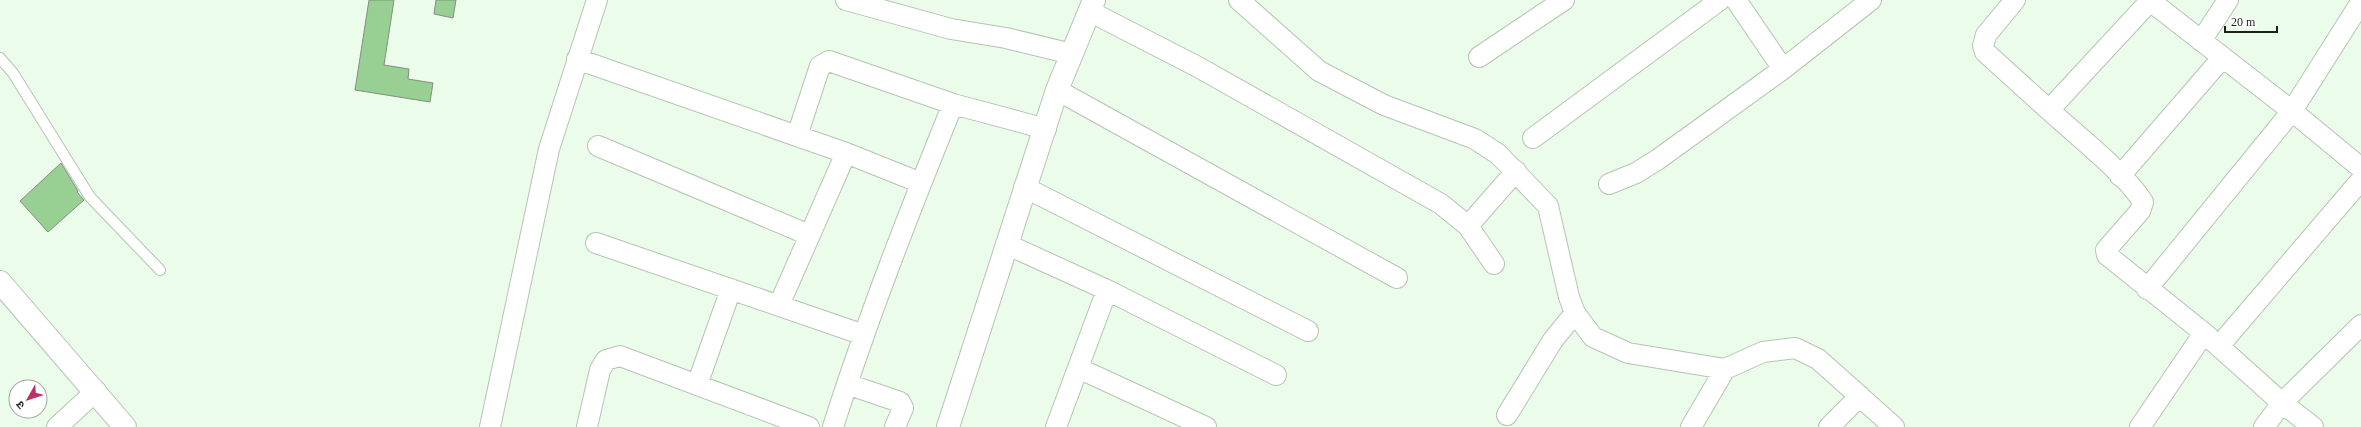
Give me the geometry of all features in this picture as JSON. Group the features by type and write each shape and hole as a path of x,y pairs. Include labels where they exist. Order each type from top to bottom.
{"street":[{"path":"490,427 549,149 597,0"},
{"path":"846,0 951,29 1006,38 1072,54"},
{"path":"1238,0 1319,71 1384,105 1475,139 1498,154 1516,171 1548,206 1572,305 1593,337 1628,354 1725,369 1763,352 1795,348 1818,359 1894,427"},
{"path":"1479,57 1564,0"},
{"path":"1533,138 1720,0"},
{"path":"1736,0 1783,69"},
{"path":"1609,184 1636,173 1657,160 1783,69 1870,0"},
{"path":"2014,0 1986,35 1983,46 1985,52 2120,176 2138,194 2142,202 2140,211 2106,250 2107,255 2147,289 2211,339 2282,403 2313,427"},
{"path":"2049,110 2149,0 2292,111 2361,168"},
{"path":"2201,41 2228,0"},
{"path":"2147,289 2292,111 2361,2"},
{"path":"948,427 1024,187 1046,129 1057,90 1091,5 1441,204 1468,226 1494,264"},
{"path":"2120,176 2223,58"},
{"path":"577,59 846,153 921,183"},
{"path":"797,136 820,66 828,61 953,104 1046,129"},
{"path":"1057,90 1397,278"},
{"path":"833,427 864,335 921,183 953,104"},
{"path":"598,146 809,235"},
{"path":"779,305 846,153"},
{"path":"1468,226 1516,171"},
{"path":"2140,427 2211,339 2361,180"},
{"path":"1024,187 1308,331"},
{"path":"596,243 864,335"},
{"path":"1006,244 1107,290 1276,375"},
{"path":"2,288 96,391 125,427"},
{"path":"697,385 731,289"},
{"path":"1056,427 1107,290"},
{"path":"1507,416 1553,340 1572,305"},
{"path":"2264,427 2282,403 2359,332"},
{"path":"587,427 600,370 606,360 620,356 809,427"},
{"path":"1078,368 1206,427"},
{"path":"1691,427 1725,369"},
{"path":"847,384 900,402 903,408 895,427"},
{"path":"57,427 96,391"},
{"path":"1829,427 1860,396"}],"lane":[{"path":"0,58 13,73 90,197 160,270"}],"building":[{"path":"369,0 394,0 384,65 409,69 408,79 433,83 430,102 355,90"},
{"path":"436,0 456,0 453,18 434,14"},
{"path":"61,163 78,191 77,192 84,200 48,232 20,201"}]}
